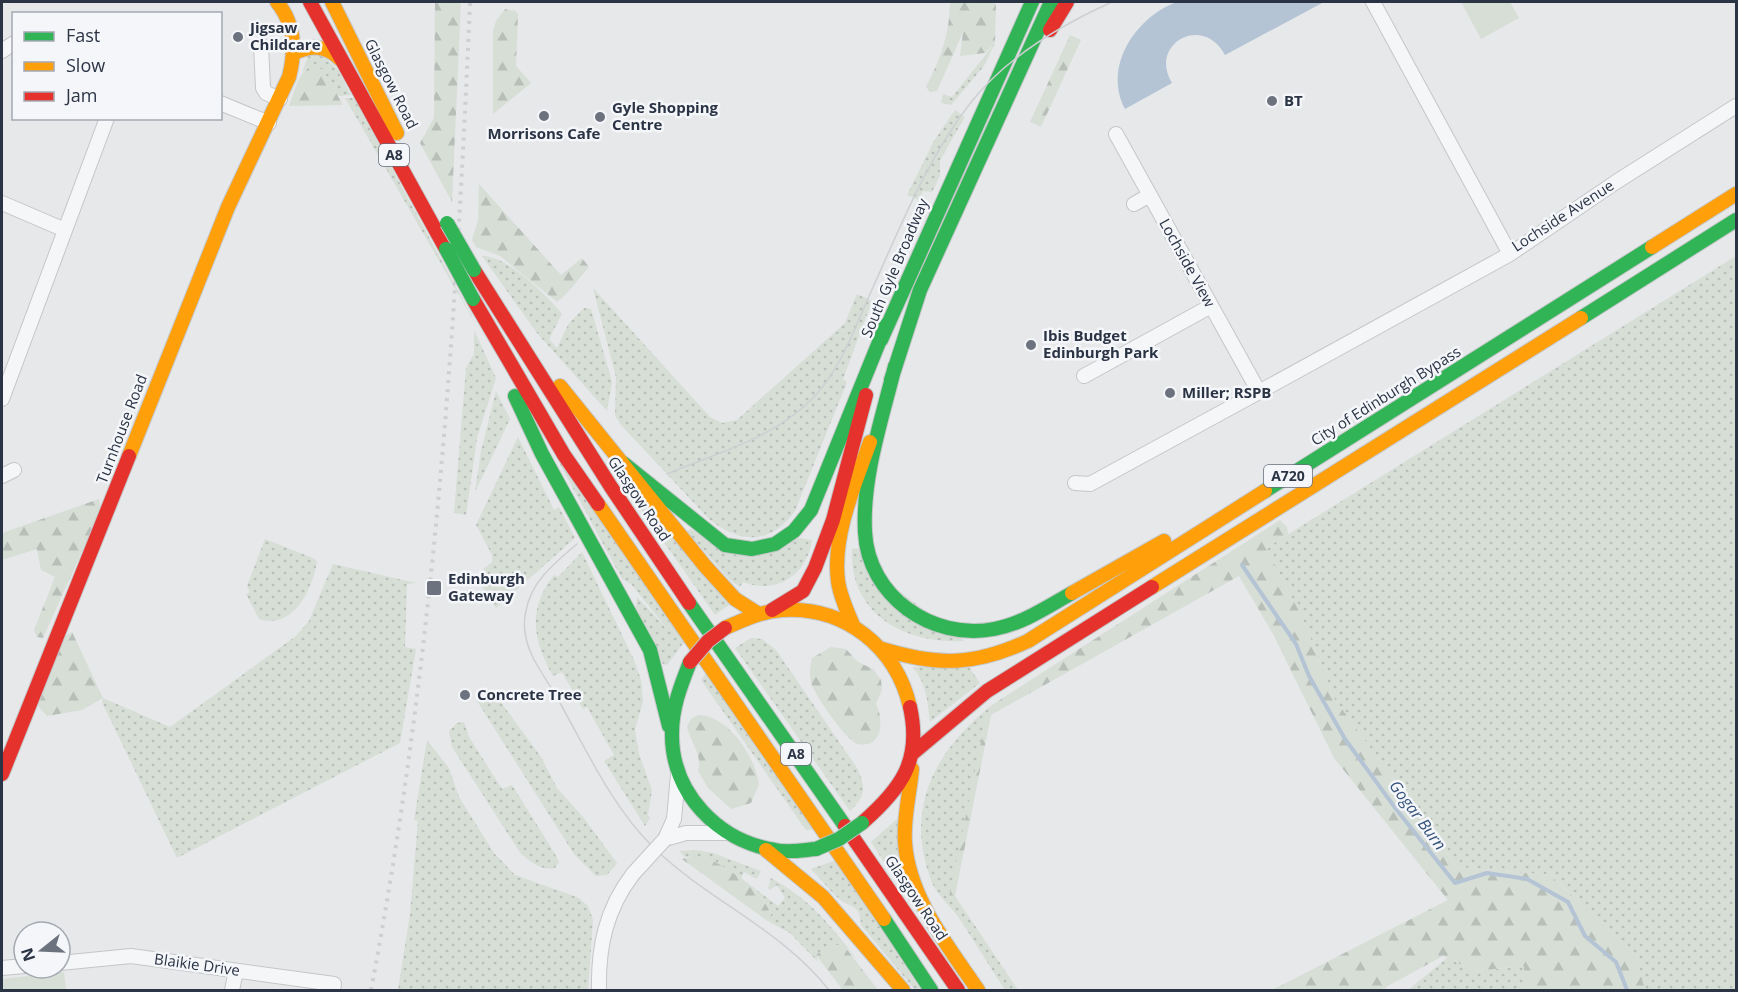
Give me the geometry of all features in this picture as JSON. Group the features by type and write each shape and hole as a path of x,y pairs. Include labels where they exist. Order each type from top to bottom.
{"main road":[{"name":"Turnhouse Road","path":"2,774 228,207 280,99 292,66 294,53 288,17 277,2"},
{"name":"A8","path":"298,2 312,22 326,32"},
{"name":"Glasgow Road","path":"310,2 481,315 564,455 823,827 931,990"},
{"name":"Glasgow Road","path":"332,2 389,117 447,224 474,270 523,341 573,430 631,518 865,852 958,990"},
{"name":"South Gyle Broadway","path":"772,610 803,591 819,559 833,520 886,325 1032,2"},
{"path":"853,625 838,580 841,544 859,472 920,290 1051,2"},
{"path":"1014,85 1067,2"},
{"path":"294,53 309,46 325,47 342,62"},
{"name":"City of Edinburgh Bypass","path":"882,649 935,663 975,660 1010,650 1088,604 1260,493 1737,194"},
{"name":"A720","path":"913,754 987,691 1737,220"},
{"path":"481,315 505,374 542,453 650,650 669,726 671,750 678,775 688,795 702,813 727,833 764,849 789,865 826,899 903,990"},
{"path":"623,463 725,545 743,550 770,547 781,542 796,531 812,510 886,325"},
{"path":"523,341 705,566 735,599 757,613"},
{"name":"A720","path":"895,366 874,455 865,532 866,544 877,576 892,597 915,615 941,627 990,631 1018,623 1147,549 1260,493"},
{"path":"669,726 674,696 690,662 708,641 724,628 757,613 772,610 810,610 853,625 882,649 896,668 911,710 913,754 905,844 909,867 925,904 978,990"},
{"path":"764,849 785,851 816,849 839,839 862,823 896,788 913,754"}],"street":[{"name":"Lochside Avenue","path":"1373,2 1510,254 1616,182 1737,106"},
{"path":"261,45 263,88 266,93 280,99"},
{"path":"222,104 269,123"},
{"path":"3,391 106,120"},
{"name":"Lochside View","path":"1116,134 1259,392"},
{"path":"1134,204 1150,195"},
{"path":"2,203 65,230"},
{"path":"1075,483 1090,484 1510,254"},
{"path":"1084,376 1211,306"},
{"path":"599,990 601,939 613,905 633,874 665,839 674,819 678,775"},
{"path":"665,839 686,833 727,833"},
{"name":"Blaikie Drive","path":"72,962 131,956 333,987"},
{"path":"232,990 236,971"}],"green space":[{"path":"435,2 461,2 452,202 420,143 434,118"},
{"path":"950,2 994,2 996,5 995,43 985,53 960,56 963,32 937,91 930,92 926,87 943,46"},
{"path":"1461,2 1510,2 1519,18 1481,39"},
{"path":"505,9 516,11 518,14 516,66 531,83 493,114 493,31 496,21"},
{"path":"1070,35 1081,40 1041,127 1030,122"},
{"path":"995,43 984,66 951,105 941,103 943,94 952,97"},
{"path":"319,52 338,70 351,95 338,96 323,71 307,67 302,73 308,56"},
{"path":"315,65 323,70 343,105 289,106 301,76 309,67"},
{"path":"345,98 354,98 478,328"},
{"path":"955,110 965,117 940,160 940,176 932,192 923,191 919,200 907,195 934,141"},
{"path":"479,184 561,275 582,258 589,267 557,302 500,256 476,247 472,240 478,220"},
{"path":"482,256 492,257 514,269 547,297 562,314 549,339 557,348 569,323 584,308 591,309 612,382 607,411 537,333"},
{"path":"1736,256 1736,990 1645,990 1636,956 1550,875 1457,867 1334,698 1303,619 1266,548"},
{"path":"593,288 710,417 722,423 737,420 845,323 857,294 872,301 843,379 847,382 795,511 776,530 766,535 744,537 733,534 710,520 622,426 615,416 616,377"},
{"path":"474,330 496,378 477,438 466,515 454,513 466,368 474,354"},
{"path":"496,391 510,419 475,492 481,451"},
{"path":"518,437 554,510 559,507 575,538 496,608 480,583 482,570 492,562 492,555 476,525"},
{"path":"555,455 685,641 667,665 663,664 636,607 637,597 669,631 631,584 622,579"},
{"path":"636,495 729,605 715,615 633,498"},
{"path":"99,499 101,509 43,638 37,637 34,630 55,577 41,570 37,549 2,560 2,533"},
{"path":"1280,520 1287,527 1288,534 1266,548 1303,619 1334,698 1457,867 1550,875 1636,956 1645,990 1525,990 1524,966 1475,971 1443,956 1386,987 1385,990 1272,990 1448,900 1334,758 1273,634 1239,576 991,715 955,896 949,897 986,718 992,705"},
{"path":"691,529 721,549 800,538 812,540 804,563 788,579 767,586 743,582 740,587 730,580 687,532"},
{"path":"265,539 315,559 317,562 311,584 299,605 282,619 271,621 259,619 246,594 250,592 247,586"},
{"path":"862,548 868,567 964,641 942,641 921,637 901,630 884,620 870,607 860,591 853,572 852,549"},
{"path":"582,552 634,660 641,680 643,702 635,729 639,754 652,790 648,815 650,818 645,826 604,761 614,755 587,707 583,709 562,672 553,676 537,638 537,613 545,588 554,575 558,577"},
{"path":"333,564 416,583 407,584 405,647 416,649 400,743 177,858 102,702 103,698 170,727 296,636 309,621"},
{"path":"72,632 103,698 82,710 47,716 38,706 63,637"},
{"path":"751,638 762,639 776,650 857,768 863,791 859,801 850,811 735,648"},
{"path":"831,647 846,649 858,662 873,669 881,680 882,690 876,704 880,717 879,732 872,742 858,744 847,736 812,686 810,672 812,658"},
{"path":"912,667 969,667 980,683 930,722 923,686"},
{"path":"706,673 814,829 806,830 701,680"},
{"path":"497,697 541,757 557,788 583,817 617,863 607,875 596,876 574,854 477,701"},
{"path":"992,705 986,718 950,896 955,896 1018,990 1005,990 961,921 933,885 924,853 921,828 923,805 930,782 941,761 955,741"},
{"path":"699,715 720,722 739,740 746,751 757,773 759,784 751,803 731,809 708,788 698,771 698,754 687,726 692,718"},
{"path":"464,722 469,737 502,789 512,785 555,854 559,862 555,868 541,867 521,854 452,747 449,731 457,723"},
{"path":"427,740 449,768 459,797 494,853 515,875 577,897 588,906 593,920 588,990 398,990 410,914 418,821 414,820"},
{"path":"897,819 950,963 871,842"},
{"path":"695,850 713,853 761,871 757,879 744,872 741,878 778,906 785,898 777,885 770,890 768,888 771,878 796,894 818,914 857,960 845,947 816,954 818,962 790,933 766,920 771,915 767,905 748,885 722,867 696,857 685,857 679,851"},
{"path":"695,856 716,863 740,878 761,897 771,916 766,920 682,859"},
{"path":"836,860 921,990 915,990 861,925 856,909 838,898 811,869"},
{"path":"830,943 845,947 878,990 843,990 816,955"},
{"path":"1447,958 1475,971 1525,966 1525,990 1408,990"},
{"path":"2,979 65,980 66,990 2,990"}],"water":[{"path":"1177,2 1324,2 1225,55 1215,43 1204,36 1192,35 1181,39 1172,46 1167,56 1166,69 1172,83 1125,109 1119,93 1118,76 1127,45 1149,19 1162,9"}],"waterway":[{"name":"Gogar Burn","path":"1242,565 1296,644 1309,676 1345,739 1396,809 1455,883 1487,873 1527,879 1568,902 1585,936 1616,962 1627,990"}],"tram line":[{"path":"667,474 761,435 796,414 811,400 822,388 840,360 917,190 942,144 972,101 1002,70 1036,43 1112,2"},
{"path":"577,544 539,581 529,600 525,617 525,635 538,667 611,794 638,831 674,866 788,949 810,968 829,990"}],"railway":[{"path":"371,990 411,745 426,621 449,374 470,2"}],"traffic: fast":[{"path":"881,340 1032,2"},
{"path":"891,380 920,290 1051,2"},
{"path":"1581,318 1736,220"},
{"path":"447,223 474,270"},
{"path":"1265,491 1652,247"},
{"path":"446,249 473,299"},
{"path":"623,463 725,545 752,549 775,544 794,531 811,510 886,325"},
{"path":"895,366 874,448 865,511 865,532 869,555 878,576 891,594 907,609 927,620 948,628 971,631 1004,627 1072,593"},
{"path":"515,396 542,454 650,650 669,726"},
{"path":"689,603 845,826"},
{"path":"690,662 680,688 672,723 674,755 689,794 717,825 754,845 785,851 816,849"},
{"path":"816,849 839,839 862,823"},
{"path":"884,919 931,990"}],"traffic: slow":[{"path":"129,456 228,207 289,77 293,57 291,28 277,2"},
{"path":"332,2 397,133"},
{"path":"294,53 318,48 329,51 340,59"},
{"path":"1652,247 1736,194"},
{"path":"1152,587 1581,318"},
{"path":"560,386 705,566 735,599 757,613"},
{"path":"853,625 839,587 838,546 846,510 870,442"},
{"path":"882,649 939,661 973,659 1009,649 1028,641 1265,491"},
{"path":"598,504 884,919"},
{"path":"1072,593 1164,541"},
{"path":"725,628 760,614 782,610 827,615 846,623 880,649 893,666 903,685 910,707"},
{"path":"912,769 905,834 908,863 914,883 932,921 978,990"},
{"path":"766,850 823,897 903,990"}],"traffic: jam":[{"path":"310,2 446,249"},
{"path":"1050,30 1067,2"},
{"path":"474,270 611,487 689,603"},
{"path":"473,299 564,455 598,504"},
{"path":"772,610 803,591 815,568 833,520 866,395"},
{"path":"2,774 129,456"},
{"path":"913,753 987,691 1152,587"},
{"path":"690,662 708,641 725,628"},
{"path":"862,823 888,798 905,772 913,743 910,707"},
{"path":"845,826 958,990"}],"place":[{"name":"Jigsaw Childcare","path":"238,37"},
{"name":"BT","path":"1272,101"},
{"name":"Morrisons Cafe","path":"544,116"},
{"name":"Gyle Shopping Centre","path":"600,117"},
{"name":"Ibis Budget Edinburgh Park","path":"1031,345"},
{"name":"Miller; RSPB","path":"1170,393"},
{"name":"Edinburgh Gateway","path":"434,588"},
{"name":"Concrete Tree","path":"465,695"}]}
